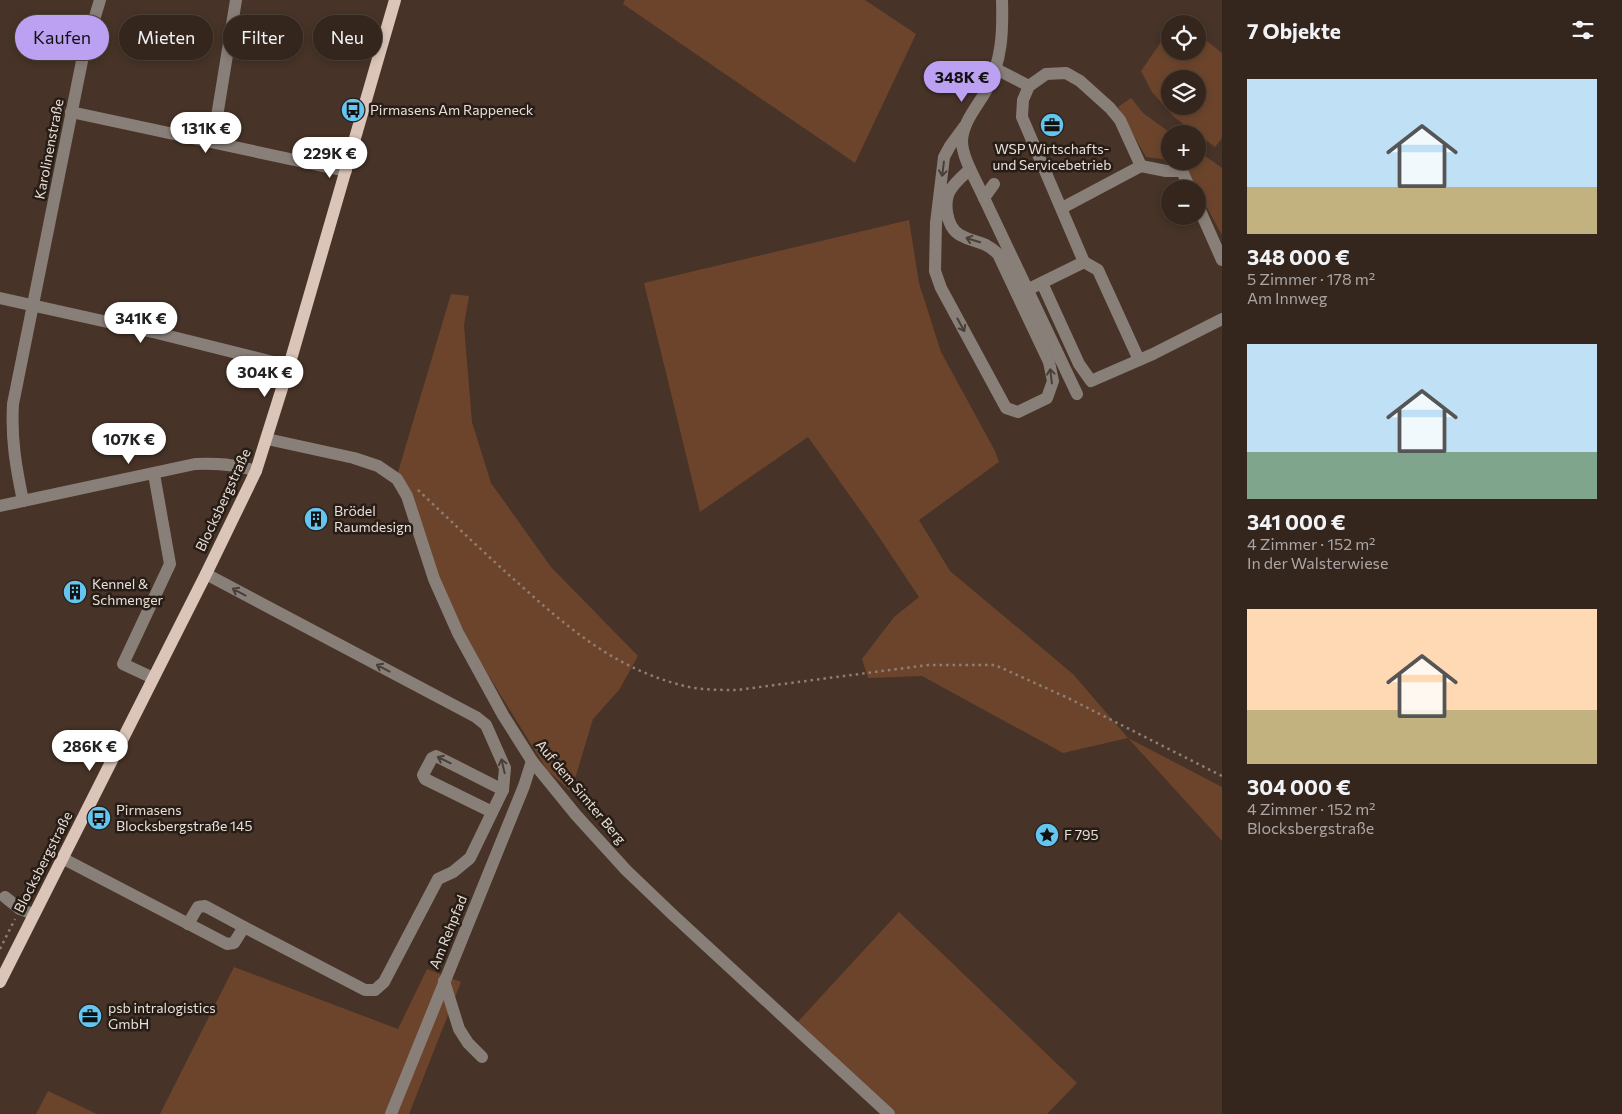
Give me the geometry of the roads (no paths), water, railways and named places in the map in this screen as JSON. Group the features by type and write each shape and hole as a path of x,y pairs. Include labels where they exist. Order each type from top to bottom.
{"main road":[{"name":"Blocksbergstraße","path":"0,982 206,574 256,470 289,366 395,0"}],"street":[{"name":"Karolinenstraße","path":"23,501 14,458 11,427 13,404 84,56 100,0"},
{"path":"213,141 236,0"},
{"path":"970,169 950,190 947,216 958,234 988,245 998,254 1049,362 1053,381 1047,398 1018,412 1006,408 940,288 935,271 936,223 944,157 986,91 996,68 1001,50 1003,27 1002,0"},
{"path":"996,68 1029,86"},
{"path":"1139,360 1098,270 1084,262 1022,117 1023,100 1029,86 1046,74 1066,73 1080,81 1120,120 1141,166"},
{"path":"72,112 346,171"},
{"path":"964,127 962,142 970,169 1076,394"},
{"path":"1062,208 1141,166 1166,171 1182,171 1186,180"},
{"path":"984,198 994,184"},
{"path":"1206,224 1222,260"},
{"path":"1027,290 1084,262"},
{"path":"1042,283 1079,364 1091,382 1222,319"},
{"path":"0,298 157,333 289,366"},
{"name":"Auf dem Simter Berg","path":"266,439 354,458 378,466 397,479 407,496 434,579 458,634 532,761 626,870 686,928 889,1114"},
{"path":"0,506 195,464 238,465 256,470"},
{"path":"153,678 123,664 170,564 154,474"},
{"path":"188,924 198,907 205,906 365,990 375,990 384,982 438,879 453,872 470,858 503,790 505,768 486,725 476,717 206,574"},
{"path":"492,812 425,779 423,775 427,767 432,758 436,756 503,790"},
{"name":"Am Rehpfad","path":"391,1114 524,786 532,761"},
{"path":"62,858 227,944 234,944 244,927"},
{"path":"5,898 33,914"},
{"path":"444,981 459,1029 468,1043 482,1057"}],"place":[{"name":"Pirmasens Am Rappeneck","path":"353,110"},
{"name":"WSP Wirtschafts- und Servicebetrieb","path":"1052,125"},
{"name":"Brödel Raumdesign","path":"316,519"},
{"name":"Kennel & Schmenger","path":"75,592"},
{"name":"Pirmasens Blocksbergstraße 145","path":"99,818"},
{"name":"F 795","path":"1047,835"},
{"name":"psb intralogistics GmbH","path":"90,1016"}]}
